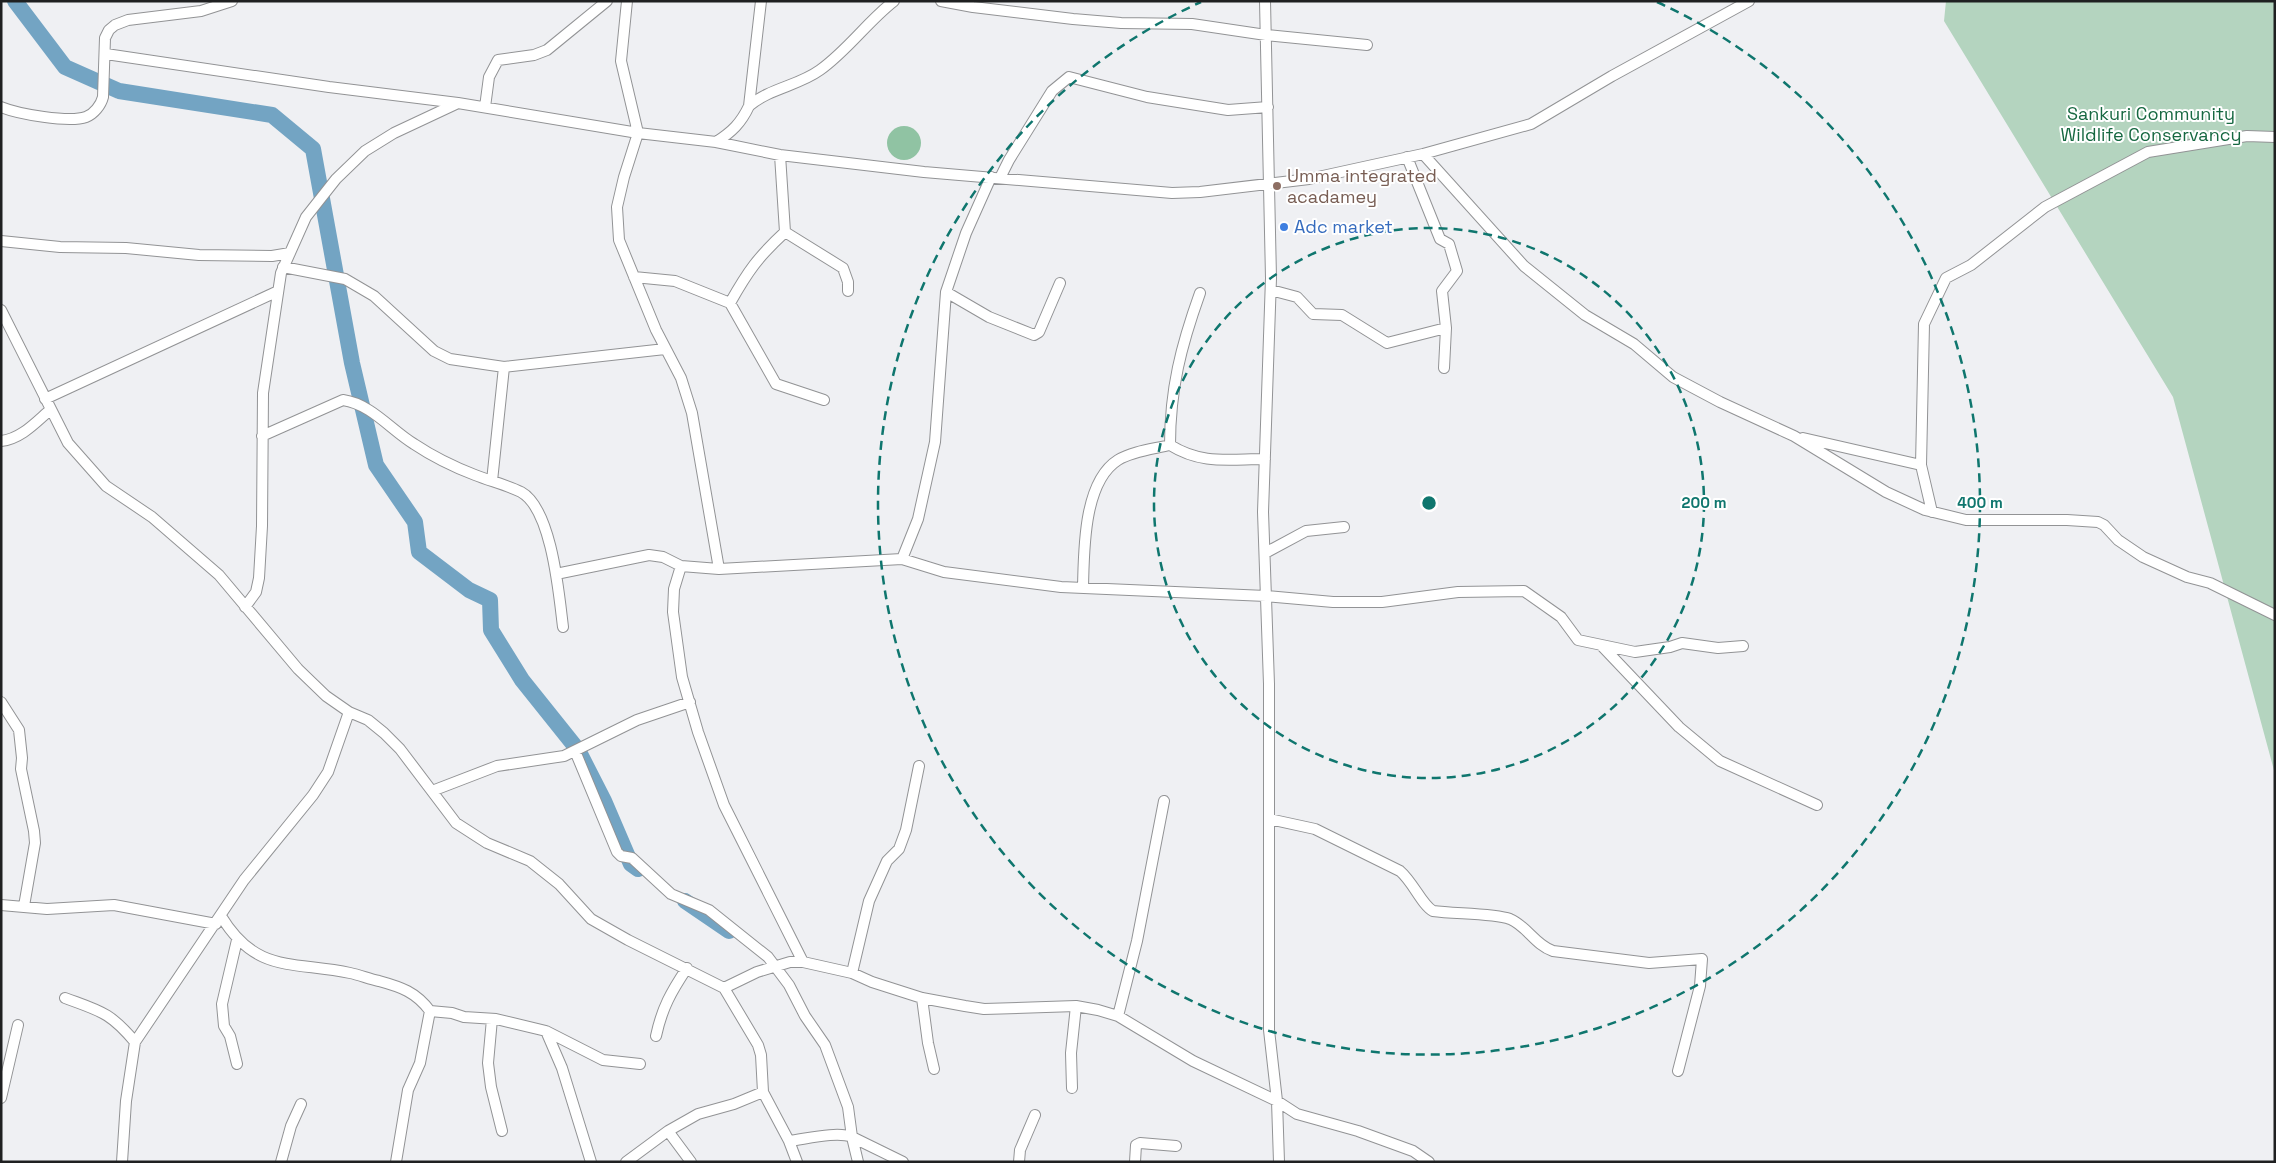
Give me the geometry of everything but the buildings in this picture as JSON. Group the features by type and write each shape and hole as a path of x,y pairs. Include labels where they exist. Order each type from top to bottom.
{"street":[{"path":"1,107 14,112 58,118 83,118 90,115 101,104 103,97 106,54 105,38 109,30 115,25 128,20 201,11 232,1"},
{"path":"485,108 489,76 498,60 534,55 547,50 607,1"},
{"path":"627,1 621,61 638,133 617,207 619,240 656,330 681,378 692,413 718,569"},
{"path":"716,142 735,128 742,120 749,106 761,1"},
{"path":"749,106 769,92 803,80 820,70 894,1"},
{"path":"941,1 973,7 1073,19 1121,23 1192,24 1266,35 1368,44"},
{"path":"1266,1 1270,290 1264,512 1269,684 1269,1030 1276,1101 1279,1162"},
{"path":"106,54 329,87 458,103 638,133 716,142 780,155 924,172 1172,193 1200,192 1309,179 1423,154 1531,124 1612,76 1749,1"},
{"path":"902,559 918,518 935,442 946,292 966,233 996,177 1052,91 1069,76 1147,97 1228,110 1268,107"},
{"path":"245,607 256,592 260,570 263,393 270,353 276,292 283,267 306,217 336,178 365,151 394,133 458,103"},
{"path":"1932,512 1921,465 1924,324 1946,278 1971,265 2045,207 2148,152 2247,136 2275,137"},
{"path":"1423,154 1524,266 1585,315 1634,344 1673,377 1720,402 1794,436 1886,492 1932,512 1966,520 2067,520 2098,522 2104,525 2118,540 2143,557 2187,577 2210,582 2275,615"},
{"path":"780,155 785,232"},
{"path":"1407,157 1440,239 1449,244 1457,271 1442,291 1446,328 1444,368"},
{"path":"730,303 747,272 763,252 785,232"},
{"path":"785,232 843,268 848,282 848,291"},
{"path":"1,241 60,247 126,248 199,255 272,256 290,253"},
{"path":"283,267 345,279 374,296 434,351 450,359 504,367 665,349"},
{"path":"634,277 675,281 730,303 776,384 824,400"},
{"path":"946,292 989,317 1034,335 1038,332 1060,283"},
{"path":"1270,290 1297,297 1313,314 1342,314 1387,343 1446,328"},
{"path":"45,399 276,292"},
{"path":"1170,445 1172,396 1182,346 1200,293"},
{"path":"1,310 68,443 106,486 152,518 219,575 298,669 326,696 349,712 368,720 384,733 400,749 456,823 487,843 530,861 560,884 591,919 628,940 724,988 758,1045 761,1054 763,1092 798,1162"},
{"path":"492,481 504,367"},
{"path":"262,436 344,400 350,401 372,413 414,444 472,474 520,492 530,500 548,539 556,574 563,627"},
{"path":"1,441 12,438 27,430 50,410"},
{"path":"1794,436 1921,465"},
{"path":"1083,587 1084,545 1089,515 1099,484 1107,471 1118,461 1129,456 1170,445 1186,455 1199,459 1265,458"},
{"path":"1265,553 1306,532 1344,527"},
{"path":"556,574 649,555 663,557 681,566 718,569 902,559 944,572 1061,587 1266,596 1333,602 1367,602 1458,592 1524,591 1561,617 1578,640 1635,652 1670,648 1682,643 1718,648 1743,646"},
{"path":"681,566 674,589 673,612 682,677 724,804 804,962"},
{"path":"1601,645 1679,727 1720,761 1817,805"},
{"path":"1,702 19,730 22,758 21,769 34,831 35,843 24,906"},
{"path":"432,792 496,766 551,759 575,752 637,720 690,702"},
{"path":"122,1162 126,1101 135,1042 244,880 313,795 328,772 349,712"},
{"path":"575,752 617,852 621,856 632,858 671,894 709,910 768,957 790,985 805,1016 825,1045 848,1107 858,1162"},
{"path":"852,973 869,901 888,861 898,849 906,830 920,766"},
{"path":"1118,1016 1137,942 1164,801"},
{"path":"1269,819 1315,829 1400,871 1410,880 1428,908 1434,911 1509,919 1525,930 1542,947 1553,952 1650,962 1702,959 1700,986 1678,1072"},
{"path":"1,905 47,909 114,905 218,920 237,940 256,954 285,965 348,973 405,988 418,997 430,1010 464,1017 492,1019 546,1031 603,1060 640,1064"},
{"path":"237,940 222,1004 224,1026 230,1036 237,1064"},
{"path":"724,988 757,972 790,962 804,962 852,973 872,982 922,998 984,1009 1076,1006 1118,1016 1193,1060 1276,1101 1297,1114 1358,1131 1413,1151 1430,1162"},
{"path":"656,1036 663,1008 669,995 687,968"},
{"path":"65,998 108,1014 118,1022 135,1042"},
{"path":"922,998 928,1043 934,1069"},
{"path":"1072,1088 1071,1052 1076,1006"},
{"path":"396,1162 407,1097 420,1062 430,1010"},
{"path":"492,1019 488,1063 491,1087 502,1131"},
{"path":"1,1098 18,1025"},
{"path":"546,1031 562,1068 592,1162"},
{"path":"626,1162 668,1131 698,1114 734,1104 763,1092"},
{"path":"282,1162 291,1126 301,1104"},
{"path":"1019,1162 1020,1150 1035,1115"},
{"path":"668,1131 691,1162"},
{"path":"789,1141 847,1135 903,1162"},
{"path":"1135,1162 1135,1148 1140,1143 1176,1146"}],"green space":[{"name":"Sankuri Community Wildlife Conservancy","path":"1946,1 2275,1 2275,774 2173,397 1944,21"},
{"path":"904,126 916,131 921,143 916,155 904,160 892,155 887,143 892,131"}],"waterway":[{"path":"15,1 65,67 119,91 272,115 313,149 352,363 376,465 415,522 419,552 469,590 490,600 491,630 522,680 578,750 604,801 631,864 638,869"},
{"path":"685,901 729,931"}],"place":[{"name":"Umma integrated acadamey","path":"1277,186"},
{"name":"Adc market","path":"1284,227"}]}
